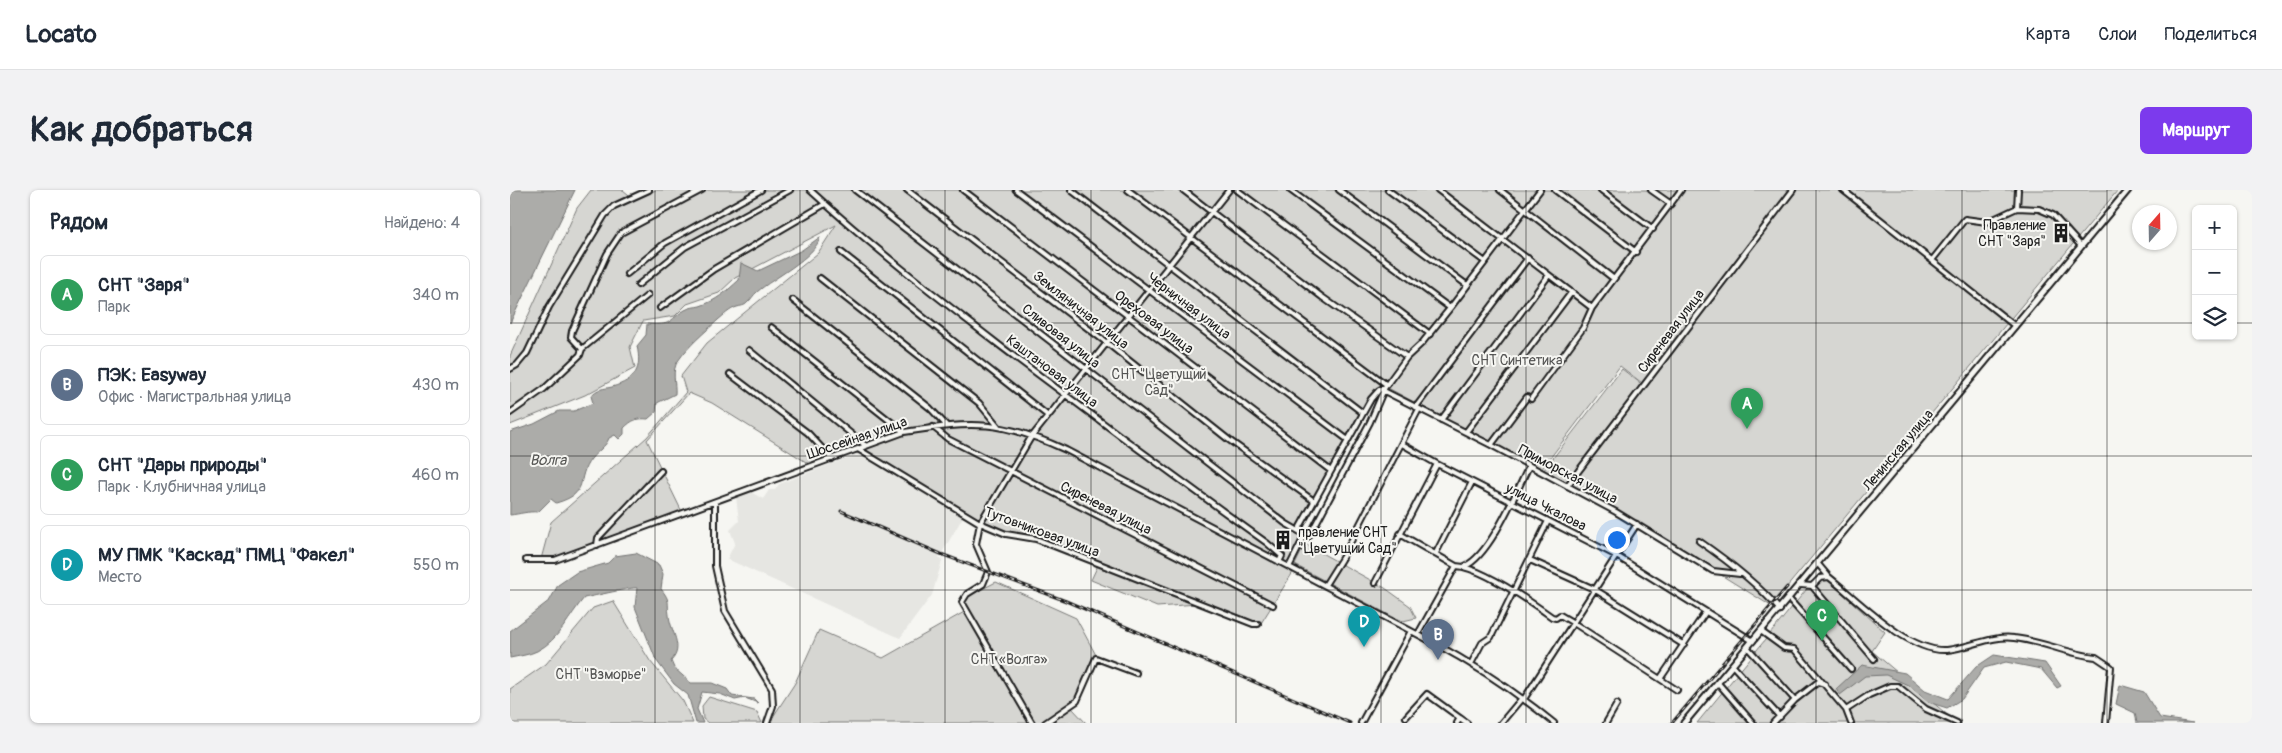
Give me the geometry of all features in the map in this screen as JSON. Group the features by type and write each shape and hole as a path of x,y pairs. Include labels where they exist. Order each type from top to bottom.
{"street":[{"path":"510,369 517,365 528,352 549,306 605,215 614,206 649,190"},
{"path":"582,350 571,337 572,331 607,254 618,237 661,210 702,190"},
{"path":"628,274 665,243 761,190"},
{"path":"638,285 685,247 790,190"},
{"name":"Каштановая улица","path":"810,190 878,251 1066,396 1267,543 1282,556 1279,562"},
{"name":"Сливовая улица","path":"855,190 1086,370 1303,535"},
{"name":"Земляничная улица","path":"906,190 1107,343 1229,440 1314,501"},
{"name":"Ореховая улица","path":"964,190 1331,471"},
{"name":"Черничная улица","path":"1016,190 1348,440"},
{"path":"1071,190 1363,413"},
{"name":"Приморская улица","path":"1128,190 1386,386 1418,408 1637,524 1713,571 1740,574"},
{"path":"1183,190 1322,297 1407,357"},
{"path":"1032,723 962,602 967,594 983,584 988,572 976,544 980,523 1047,415 1066,396 1148,289 1192,238 1229,190"},
{"path":"1236,190 1430,334"},
{"path":"1290,190 1450,308"},
{"path":"1339,190 1467,285"},
{"path":"1388,190 1484,262"},
{"path":"1438,190 1592,308"},
{"path":"1500,190 1614,279"},
{"path":"1303,535 1308,537 1312,530 1386,386 1407,357 1430,334 1540,190"},
{"path":"1555,190 1636,252"},
{"path":"1601,190 1653,229"},
{"path":"1651,190 1671,204"},
{"path":"1491,445 1583,328 1592,308 1681,190"},
{"name":"Сиреневая улица","path":"1567,486 1793,190"},
{"path":"1843,190 2014,326"},
{"path":"2017,208 2018,190"},
{"name":"Ленинская улица","path":"1684,723 1762,632 2128,190"},
{"path":"660,308 714,269 825,204"},
{"path":"1932,259 1965,220 1987,222 2017,208 2039,209 2053,215 2081,246"},
{"path":"841,252 1047,415"},
{"path":"1325,585 1345,553 1402,444 1418,408 1528,258"},
{"path":"1441,420 1549,275"},
{"path":"820,278 979,403 998,426"},
{"path":"1466,432 1571,293"},
{"path":"510,413 544,389 580,355 582,350 648,296"},
{"path":"793,300 930,408 946,425"},
{"path":"771,327 904,432"},
{"path":"749,350 866,446"},
{"path":"730,374 796,423 832,459"},
{"path":"1289,566 1303,535 1300,527 1314,501 1363,413 1376,393 1386,386"},
{"name":"Шоссейная улица","path":"526,560 556,560 904,432 946,425 998,426 1034,436 1103,470 1418,634 1471,664 1523,698 1554,723"},
{"name":"Сиреневая улица","path":"933,427 948,439 1273,605"},
{"name":"улица Чкалова","path":"1402,444 1437,464 1615,555 1753,642"},
{"name":"Тутовниковая улица","path":"858,449 980,523 1006,534 1036,539 1252,624 1258,624"},
{"path":"1375,583 1437,464"},
{"path":"1400,534 1456,566 1472,564 1485,550 1512,503 1529,466"},
{"path":"597,545 598,538 661,471"},
{"path":"1436,553 1472,482"},
{"path":"715,502 715,566 725,611 772,690 773,706 767,723"},
{"path":"1471,664 1482,643 1490,637 1548,521"},
{"path":"1501,723 1523,698 1637,524"},
{"path":"1699,541 1724,558 1780,610"},
{"path":"1530,560 1594,589 1684,645"},
{"path":"1818,564 1829,577 1900,634 1928,648 1939,650 1960,649 1998,638 2014,638 2096,657 2111,667 2106,723"},
{"path":"1418,634 1456,566"},
{"path":"1466,566 1552,616 1556,618 1560,615 1572,622 1677,690"},
{"path":"1812,586 1820,578 1829,577"},
{"path":"1800,585 1812,586 1874,659"},
{"path":"1789,599 1852,669"},
{"path":"1660,679 1705,613"},
{"path":"1361,723 1411,631"},
{"path":"1762,632 1784,648 1794,649 1846,710 1851,723"},
{"path":"1748,648 1795,700"},
{"path":"1045,723 1077,701 1096,658 1136,673"},
{"path":"1733,666 1780,716"},
{"path":"1773,723 1795,700 1818,682 1825,684"},
{"path":"1718,683 1753,723"},
{"path":"1846,710 1869,695 1890,686 1898,686 1926,709 1957,723"},
{"path":"1406,717 1427,694 1467,723"},
{"path":"1606,723 1617,704"},
{"path":"1457,723 1460,718"}],"shaded area":[{"path":"860,453 963,517 939,558 942,561 932,595 900,638 727,559 735,543 730,530 739,521 736,497 751,492 763,499 769,490 775,490 779,484"}],"green space":[{"name":"СНТ \"Цветущий Сад\"","path":"591,190 623,190 634,199 656,190 1791,190 1642,383 1620,366 1541,470 1386,387 1418,344 1414,347 1364,411 1297,529 1304,535 1288,565 1295,569 1258,628 1197,604 1157,607 1091,580 1098,565 1037,541 1010,537 979,523 860,450 814,467 712,403 689,393 647,440 684,516 556,562 540,563 551,522 647,437 686,392 681,376 707,343 818,253 836,225 735,278 719,293 687,304 675,316 643,321 630,347 635,368 585,395 510,425 510,356 577,208"},
{"path":"1793,190 2118,190 1771,606 1634,521 1543,471 1622,369 1644,386"},
{"path":"1305,544 1385,588 1410,606 1416,618 1403,621 1395,618 1295,565"},
{"path":"1820,573 1885,632 1872,651 1957,723 1697,723"},
{"name":"СНТ «Волга»","path":"996,582 1076,618 1097,657 1079,700 1072,708 1086,723 769,723 795,683 819,630 883,658 966,611 961,600"},
{"name":"СНТ \"Взморье\"","path":"613,601 650,661 683,701 693,723 510,723 510,689 546,664 593,608"},
{"path":"709,697 757,712 762,723 708,723 703,719 702,706"}],"water":[{"path":"510,190 575,190 510,323"},
{"name":"Волга","path":"820,237 817,245 803,260 764,286 746,304 734,308 727,313 692,344 676,365 674,373 675,394 657,403 656,412 648,419 638,419 630,423 624,428 624,434 619,439 615,435 609,438 586,466 581,485 574,495 556,503 551,499 538,512 510,515 510,432 534,424 559,411 574,411 593,403 591,396 596,392 627,381 638,367 637,346 646,335 647,324 669,322 687,309 706,304 726,292 739,280 741,263 758,271 802,250"},
{"path":"636,553 659,565 663,574 661,589 667,599 670,621 677,645 675,656 671,661 674,668 691,683 712,683 727,689 732,696 754,699 758,703 745,698 735,700 720,694 702,692 697,709 703,723 696,723 688,695 674,684 656,660 635,607 637,588 584,598 552,641 531,654 510,658 510,631 550,600 558,585 577,572 608,563 615,556"},
{"path":"1994,655 2045,663 2061,686 2057,688 2041,669 2006,662 1984,668 1962,699 1947,708 1928,702 1910,686 1886,675 1865,676 1840,695 1836,689 1862,665 1905,673 1925,690 1948,699 1976,667"},
{"path":"2120,685 2144,692 2160,718 2193,723 2137,723 2135,713 2116,704"}],"railway":[{"path":"841,511 941,554 1066,601 1350,723"},
{"path":"1672,723 1787,587"}],"place":[{"name":"Правление СНТ \"Заря\"","path":"2061,233"},
{"name":"СНТ \"Заря\"","path":"1747,429"},
{"name":"правление СНТ \"Цветущий Сад\"","path":"1283,540"},
{"name":"СНТ \"Дары природы\"","path":"1822,641"},
{"name":"МУ ПМК \"Каскад\" ПМЦ \"Факел\"","path":"1364,647"},
{"name":"ПЭК: Easyway","path":"1438,660"}],"park label":[{"name":"СНТ Синтетика","path":"1517,360"}]}
